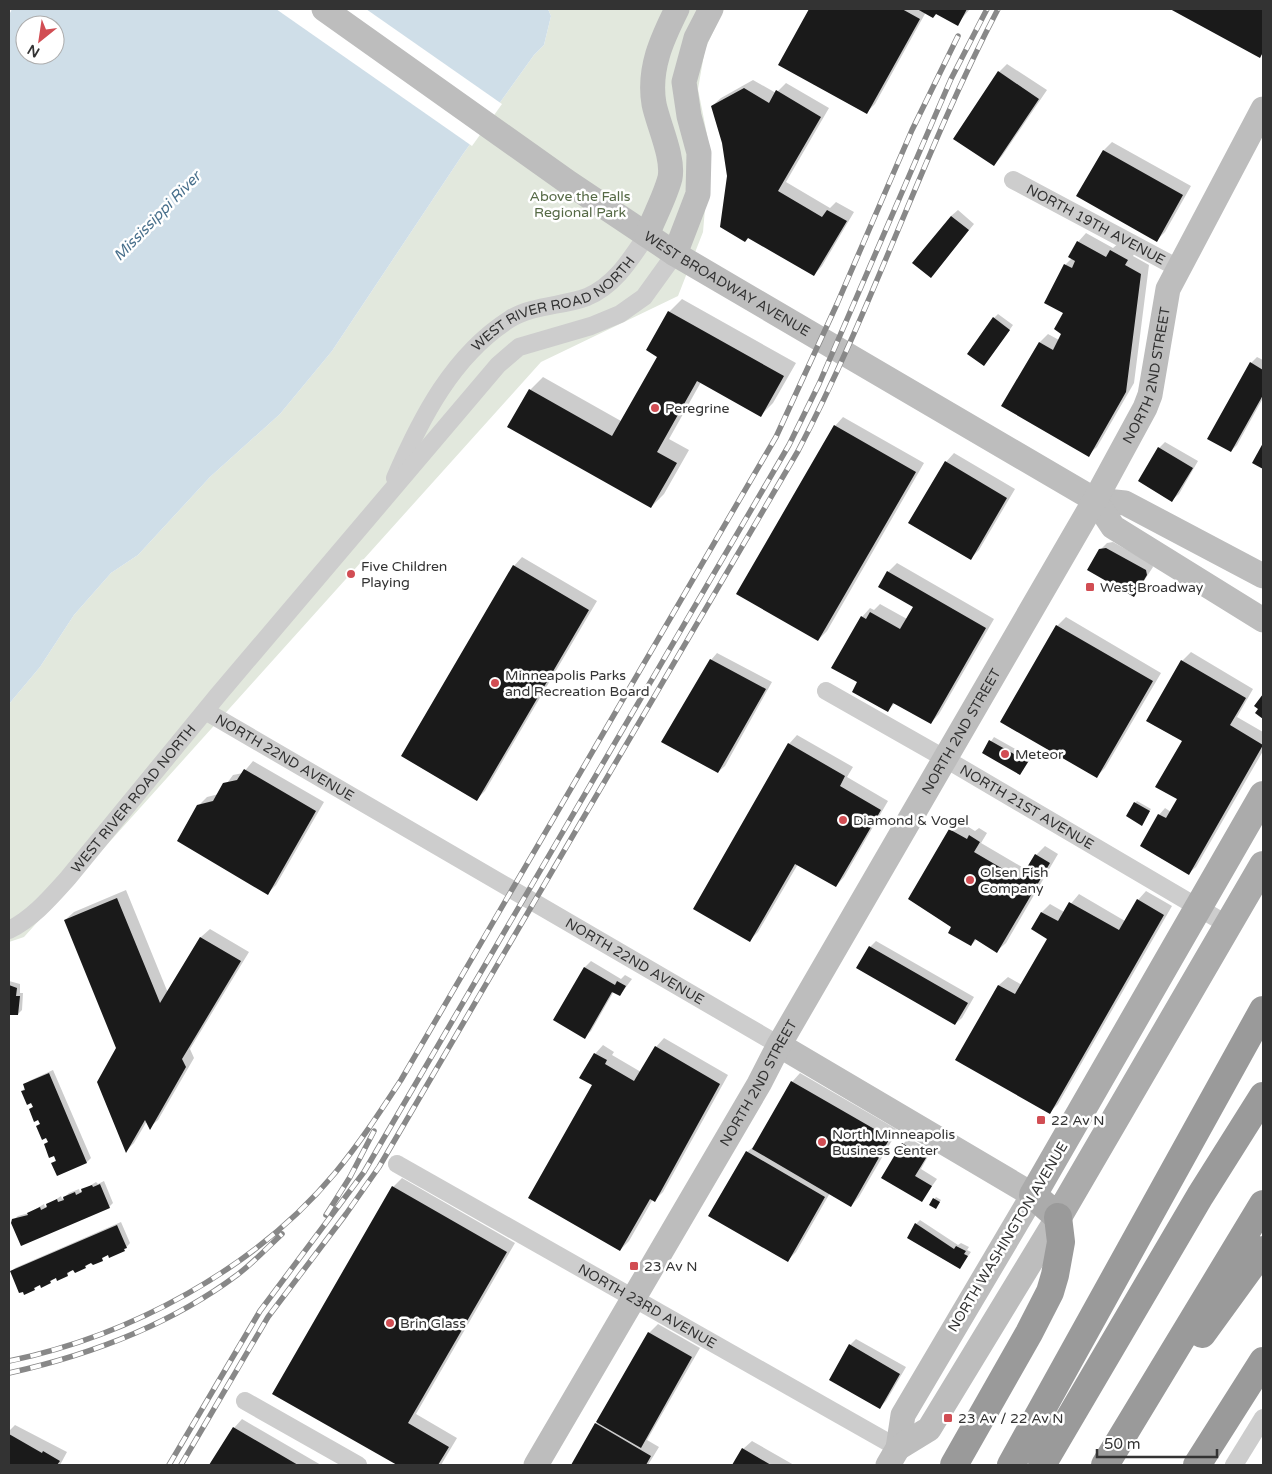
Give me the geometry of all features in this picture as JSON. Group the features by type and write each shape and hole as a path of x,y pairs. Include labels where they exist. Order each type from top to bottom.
{"highway":[{"path":"1011,1465 1263,1010"},
{"path":"1042,1465 1200,1196 1263,1096"},
{"path":"1106,1465 1263,1204"},
{"path":"954,1465 1029,1333 1050,1292 1061,1242 1058,1217"},
{"path":"1106,1465 1263,1250"},
{"path":"1197,1465 1263,1361"}],"main road":[{"name":"NORTH WASHINGTON AVENUE","path":"1033,1195 1263,795"},
{"path":"1058,1217 1263,865"},
{"name":"NORTH 22ND AVENUE","path":"1033,1195 1058,1217"}],"street":[{"name":"WEST BROADWAY AVENUE","path":"324,9 569,183 675,254 1095,500 1125,504 1263,576"},
{"name":"WEST RIVER ROAD NORTH","path":"387,498 436,394 477,344 511,318 556,303 586,297 613,282 647,236 670,177 667,146 654,103 653,69 663,38 677,9"},
{"name":"WEST RIVER ROAD NORTH","path":"9,930 22,923 47,902 231,680 498,366 519,347 591,326 620,314 644,297 675,254 698,194 699,152 689,116 684,82 696,38 711,9"},
{"name":"NORTH 2ND STREET","path":"536,1465 759,1084 779,1045 944,758 1095,500 1150,395 1168,289 1263,109"},
{"name":"NORTH 19TH AVENUE","path":"1013,180 1178,268"},
{"name":"WEST BROADWAY AVENUE","path":"1095,500 1113,527 1263,620"},
{"name":"NORTH 21ST AVENUE","path":"826,691 944,758 1228,926"},
{"name":"NORTH 22ND AVENUE","path":"206,712 1033,1195"},
{"name":"NORTH 23RD AVENUE","path":"397,1164 634,1299 893,1457"},
{"name":"NORTH WASHINGTON AVENUE","path":"893,1457 903,1415 1033,1195"},
{"path":"893,1457 929,1429 1058,1217"},
{"path":"245,1400 358,1465"},
{"path":"1234,1465 1263,1418"}],"green space":[{"name":"Above the Falls Regional Park","path":"548,9 724,9 705,49 698,89 710,150 703,232 678,296 541,362 24,937 9,942 9,704 40,667 74,615 111,573 138,555 210,477 280,414 332,351 463,154 534,55 544,45 551,16"}],"water":[{"name":"Mississippi River","path":"12,9 548,9 551,16 544,45 534,55 463,154 332,351 280,414 210,477 138,555 111,573 74,615 40,667 9,704 9,15"}],"pier":[{"path":"276,9 366,9 502,104 472,146"}],"building":[{"path":"809,9 902,9 920,19 867,114 778,65"},
{"path":"917,9 967,9 958,26 936,14 933,18"},
{"path":"1170,9 1263,9 1263,52 1260,58"},
{"path":"998,71 1039,99 994,166 953,139"},
{"path":"744,88 769,103 776,90 821,117 778,191 822,217 827,210 847,221 814,276 748,238 745,242 720,227 727,176 722,143 711,106"},
{"path":"1103,150 1183,195 1157,242 1076,196"},
{"path":"951,216 969,230 931,278 912,263"},
{"path":"1077,241 1106,257 1110,250 1128,260 1125,265 1141,274 1126,392 1089,457 1001,406 1039,342 1053,350 1061,334 1054,329 1063,313 1044,303 1064,264 1072,268 1075,261 1068,257"},
{"name":"Peregrine","path":"668,311 784,376 761,417 697,381 657,452 677,463 651,508 507,427 529,389 612,436 657,357 646,350"},
{"path":"993,317 1010,330 984,366 967,354"},
{"path":"1250,362 1263,370 1263,395 1231,452 1207,439"},
{"path":"834,425 916,472 818,641 736,594"},
{"path":"1263,443 1263,469 1252,463"},
{"path":"1158,447 1193,468 1172,502 1138,481"},
{"path":"945,461 1007,498 971,560 908,523"},
{"path":"1106,548 1146,570 1147,575 1134,597 1087,570 1099,549"},
{"name":"Minneapolis Parks and Recreation Board","path":"513,565 589,610 477,801 401,756"},
{"path":"887,571 986,628 931,724 893,703 888,712 852,692 857,682 831,668 861,616 866,619 870,612 900,629 913,607 878,587"},
{"path":"1056,625 1153,681 1097,778 1000,722"},
{"path":"710,659 766,689 718,773 661,742"},
{"path":"1181,660 1246,698 1230,725 1263,745 1189,875 1140,846 1158,814 1166,818 1177,799 1155,787 1182,741 1146,721"},
{"path":"1263,694 1263,719 1255,713 1258,709 1254,706"},
{"path":"989,740 1028,762 1020,775 982,753"},
{"path":"788,743 845,776 840,786 881,810 836,887 795,864 750,942 693,909"},
{"path":"244,769 316,811 268,895 177,841 197,805 213,801 223,783 237,780"},
{"path":"1134,802 1150,811 1142,826 1126,816"},
{"path":"949,829 967,839 969,835 980,842 974,852 1020,879 1035,854 1050,863 997,953 975,939 971,946 948,933 951,927 908,899"},
{"path":"117,898 160,1003 200,937 241,961 182,1059 186,1067 150,1130 145,1120 126,1153 97,1082 116,1048 64,920"},
{"path":"1137,899 1164,915 1050,1114 955,1060 998,985 1015,994 1047,939 1031,929 1041,912 1058,921 1069,902 1119,930"},
{"path":"869,946 968,1003 955,1025 856,968"},
{"path":"584,967 615,985 617,981 626,986 620,996 612,992 585,1039 553,1020"},
{"path":"9,985 17,988 16,996 20,996 18,1015 9,1015"},
{"path":"655,1046 720,1084 655,1202 650,1199 620,1251 528,1198 592,1085 579,1078 594,1053 607,1060 605,1064 634,1081"},
{"path":"49,1073 87,1163 57,1176 51,1163 56,1161 54,1156 49,1158 44,1144 48,1142 46,1138 42,1140 36,1126 40,1124 38,1120 34,1122 29,1109 33,1107 31,1103 27,1105 21,1091 25,1090 23,1084"},
{"name":"North Minneapolis Business Center","path":"791,1081 890,1138 851,1207 752,1149"},
{"path":"902,1143 926,1158 915,1176 932,1186 922,1202 881,1178"},
{"path":"746,1151 825,1197 788,1262 708,1216"},
{"path":"100,1184 110,1208 21,1246 11,1223 12,1219 28,1215 27,1213 40,1207 41,1210 47,1207 46,1204 57,1199 58,1202 64,1200 63,1197 75,1192 76,1195 82,1192 81,1189"},
{"name":"Brin Glass","path":"392,1186 507,1252 408,1423 449,1447 438,1465 397,1465 272,1394"},
{"path":"933,1198 940,1202 936,1209 929,1205"},
{"path":"915,1223 954,1249 956,1246 966,1251 964,1254 968,1256 960,1269 907,1238"},
{"path":"117,1225 127,1248 124,1249 125,1251 109,1258 108,1255 102,1258 103,1261 93,1265 91,1263 85,1266 86,1268 75,1273 73,1270 67,1273 68,1276 57,1281 56,1278 50,1281 51,1283 41,1288 40,1285 34,1288 35,1290 24,1295 23,1292 19,1293 10,1271"},
{"path":"648,1332 692,1357 641,1448 596,1422"},
{"path":"849,1344 900,1374 880,1409 829,1380"},
{"path":"595,1423 651,1456 646,1465 571,1465"},
{"path":"233,1427 298,1465 209,1465"},
{"path":"9,1434 60,1461 57,1465 9,1465"},
{"path":"742,1448 771,1465 732,1465"}],"railway":[{"path":"169,1465 260,1311 364,1172 789,445 819,384 951,79 987,9"},
{"path":"181,1465 268,1317 379,1167 798,451 850,342 946,118 998,9"},
{"path":"9,1361 54,1350 100,1335 144,1316 187,1294 229,1268 303,1208 335,1173 361,1139 401,1080 776,437 837,304 912,130 958,36"},
{"path":"326,1215 350,1177 374,1131"},
{"path":"9,1373 39,1366 99,1347 157,1323 211,1293 237,1275 282,1234"}],"place":[{"name":"Peregrine","path":"655,408"},
{"name":"Five Children Playing","path":"351,574"},
{"name":"West Broadway","path":"1090,587"},
{"name":"Minneapolis Parks and Recreation Board","path":"495,683"},
{"name":"Meteor","path":"1005,754"},
{"name":"Diamond & Vogel","path":"843,820"},
{"name":"Olsen Fish Company","path":"970,880"},
{"name":"22 Av N","path":"1041,1120"},
{"name":"North Minneapolis Business Center","path":"822,1142"},
{"name":"23 Av N","path":"634,1266"},
{"name":"Brin Glass","path":"390,1323"},
{"name":"23 Av / 22 Av N","path":"948,1418"}]}
